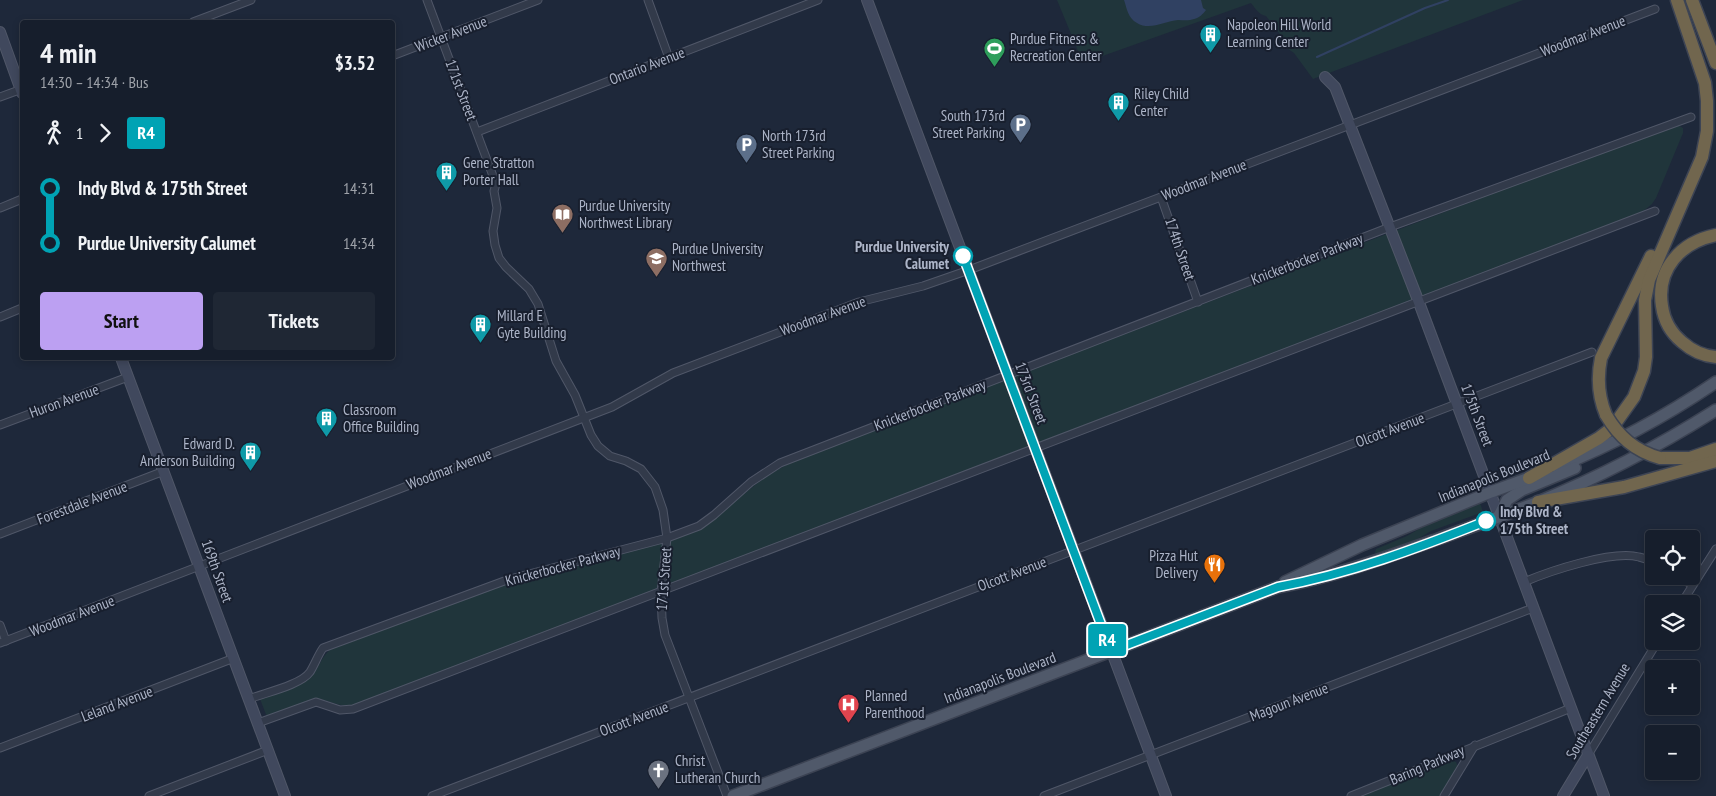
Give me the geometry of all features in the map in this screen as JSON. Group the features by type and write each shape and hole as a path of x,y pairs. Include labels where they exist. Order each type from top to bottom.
{"highway":[{"path":"1529,478 1599,438 1612,428 1634,397 1644,372 1646,357 1646,300 1649,280 1677,211 1702,157 1707,131 1708,114 1705,83 1677,0"},
{"path":"1692,0 1716,63"},
{"path":"1677,211 1662,233 1601,358 1599,395 1606,415 1616,430 1630,444 1644,452 1660,458 1690,458 1716,449"},
{"path":"1716,236 1696,241 1675,256 1662,281 1661,292 1663,313 1670,330 1695,351 1716,357"},
{"path":"1538,502 1624,487 1716,462"}],"main road":[{"name":"Indianapolis Boulevard","path":"733,796 1278,587 1362,545 1588,454 1645,425 1716,382"},
{"name":"Indianapolis Boulevard","path":"1278,587 1334,574 1369,563 1538,502 1657,446 1716,410"},
{"path":"1499,516 1507,500 1522,490 1578,467 1606,452 1645,425"},
{"path":"1362,545 1369,563"},
{"path":"1328,561 1334,574"}],"street":[{"path":"198,20 251,0"},
{"name":"171st Street","path":"427,0 496,186 494,190 497,208 493,231 495,245 500,258 506,267 529,289 538,304 556,361 570,385 591,435 598,446 610,456 626,461 641,469 655,487 663,510 667,538 661,592 665,635 727,796"},
{"name":"Wicker Avenue","path":"395,55 538,0"},
{"path":"648,0 669,58"},
{"name":"Ontario Avenue","path":"476,132 818,0"},
{"name":"173rd Street","path":"867,0 1166,796"},
{"name":"Woodmar Avenue","path":"3,642 624,402 673,373 859,302 924,286 969,270 1655,9"},
{"path":"214,14 216,20"},
{"path":"0,32 20,85"},
{"name":"175th Street","path":"1325,77 1336,87 1491,492 1604,796"},
{"path":"0,97 20,91"},
{"name":"Knickerbocker Parkway","path":"249,699 301,680 310,672 317,656 324,648 507,580 667,538 699,526 751,482 780,463 1390,227 1691,116"},
{"name":"174th Street","path":"1161,196 1198,302"},
{"path":"0,208 20,200"},
{"path":"258,724 316,702 340,710 353,709 1654,210"},
{"path":"0,317 20,309"},
{"name":"Olcott Avenue","path":"432,796 1592,352"},
{"name":"169th Street","path":"122,360 285,796"},
{"name":"Huron Avenue","path":"0,425 128,377"},
{"name":"Forestdale Avenue","path":"0,534 164,472"},
{"path":"1700,573 1716,550"},
{"path":"1524,582 1555,569 1616,556 1639,556 1645,558"},
{"path":"1686,595 1692,585"},
{"name":"Magoun Avenue","path":"1044,796 1534,608"},
{"path":"0,625 3,642"},
{"name":"Southeastern Avenue","path":"1563,796 1652,650"},
{"name":"Leland Avenue","path":"0,748 234,658"},
{"name":"Baring Parkway","path":"1351,796 1571,708"},
{"name":"Baring Parkway","path":"1444,796 1475,745"},
{"path":"149,796 268,750"}],"green space":[{"path":"1057,0 1523,0 1313,79 1294,53 1288,49 1286,42 1266,16 1259,13 1251,3 1083,63"},
{"path":"1678,125 1683,128 1683,133 1656,198 1641,213 352,706 317,699 267,717 260,699 294,687 307,680 312,676 324,656 330,650 522,576 680,537 701,527 762,480 799,458 1560,168"},
{"path":"1480,503 1483,512 1431,531 1404,547 1378,555 1375,553 1376,549 1407,536 1429,523"},
{"path":"1450,760 1456,762 1458,767 1441,796 1360,796"}],"water":[{"path":"1124,0 1201,0 1203,8 1206,10 1199,17 1192,20 1178,20 1147,26 1137,23 1132,19"}],"waterway":[{"path":"1317,57 1425,8 1448,0"}],"bus line":[{"name":"R4","path":"963,256 1111,651 1278,587 1343,572 1486,521"}],"place":[{"name":"Napoleon Hill World Learning Center","path":"1211,53"},
{"name":"Purdue Fitness & Recreation Center","path":"994,67"},
{"name":"Riley Child Center","path":"1118,122"},
{"name":"South 173rd Street Parking","path":"1021,144"},
{"name":"North 173rd Street Parking","path":"746,164"},
{"name":"Gene Stratton Porter Hall","path":"447,191"},
{"name":"Purdue University Northwest Library","path":"563,234"},
{"name":"Purdue University Calumet","path":"963,256"},
{"name":"Purdue University Northwest","path":"656,277"},
{"name":"Millard E Gyte Building","path":"481,344"},
{"name":"Classroom Office Building","path":"327,438"},
{"name":"Edward D. Anderson Building","path":"251,472"},
{"name":"Indy Blvd & 175th Street","path":"1486,521"},
{"name":"Pizza Hut Delivery","path":"1214,584"},
{"name":"Planned Parenthood","path":"849,724"},
{"name":"Christ Lutheran Church","path":"659,789"}]}
